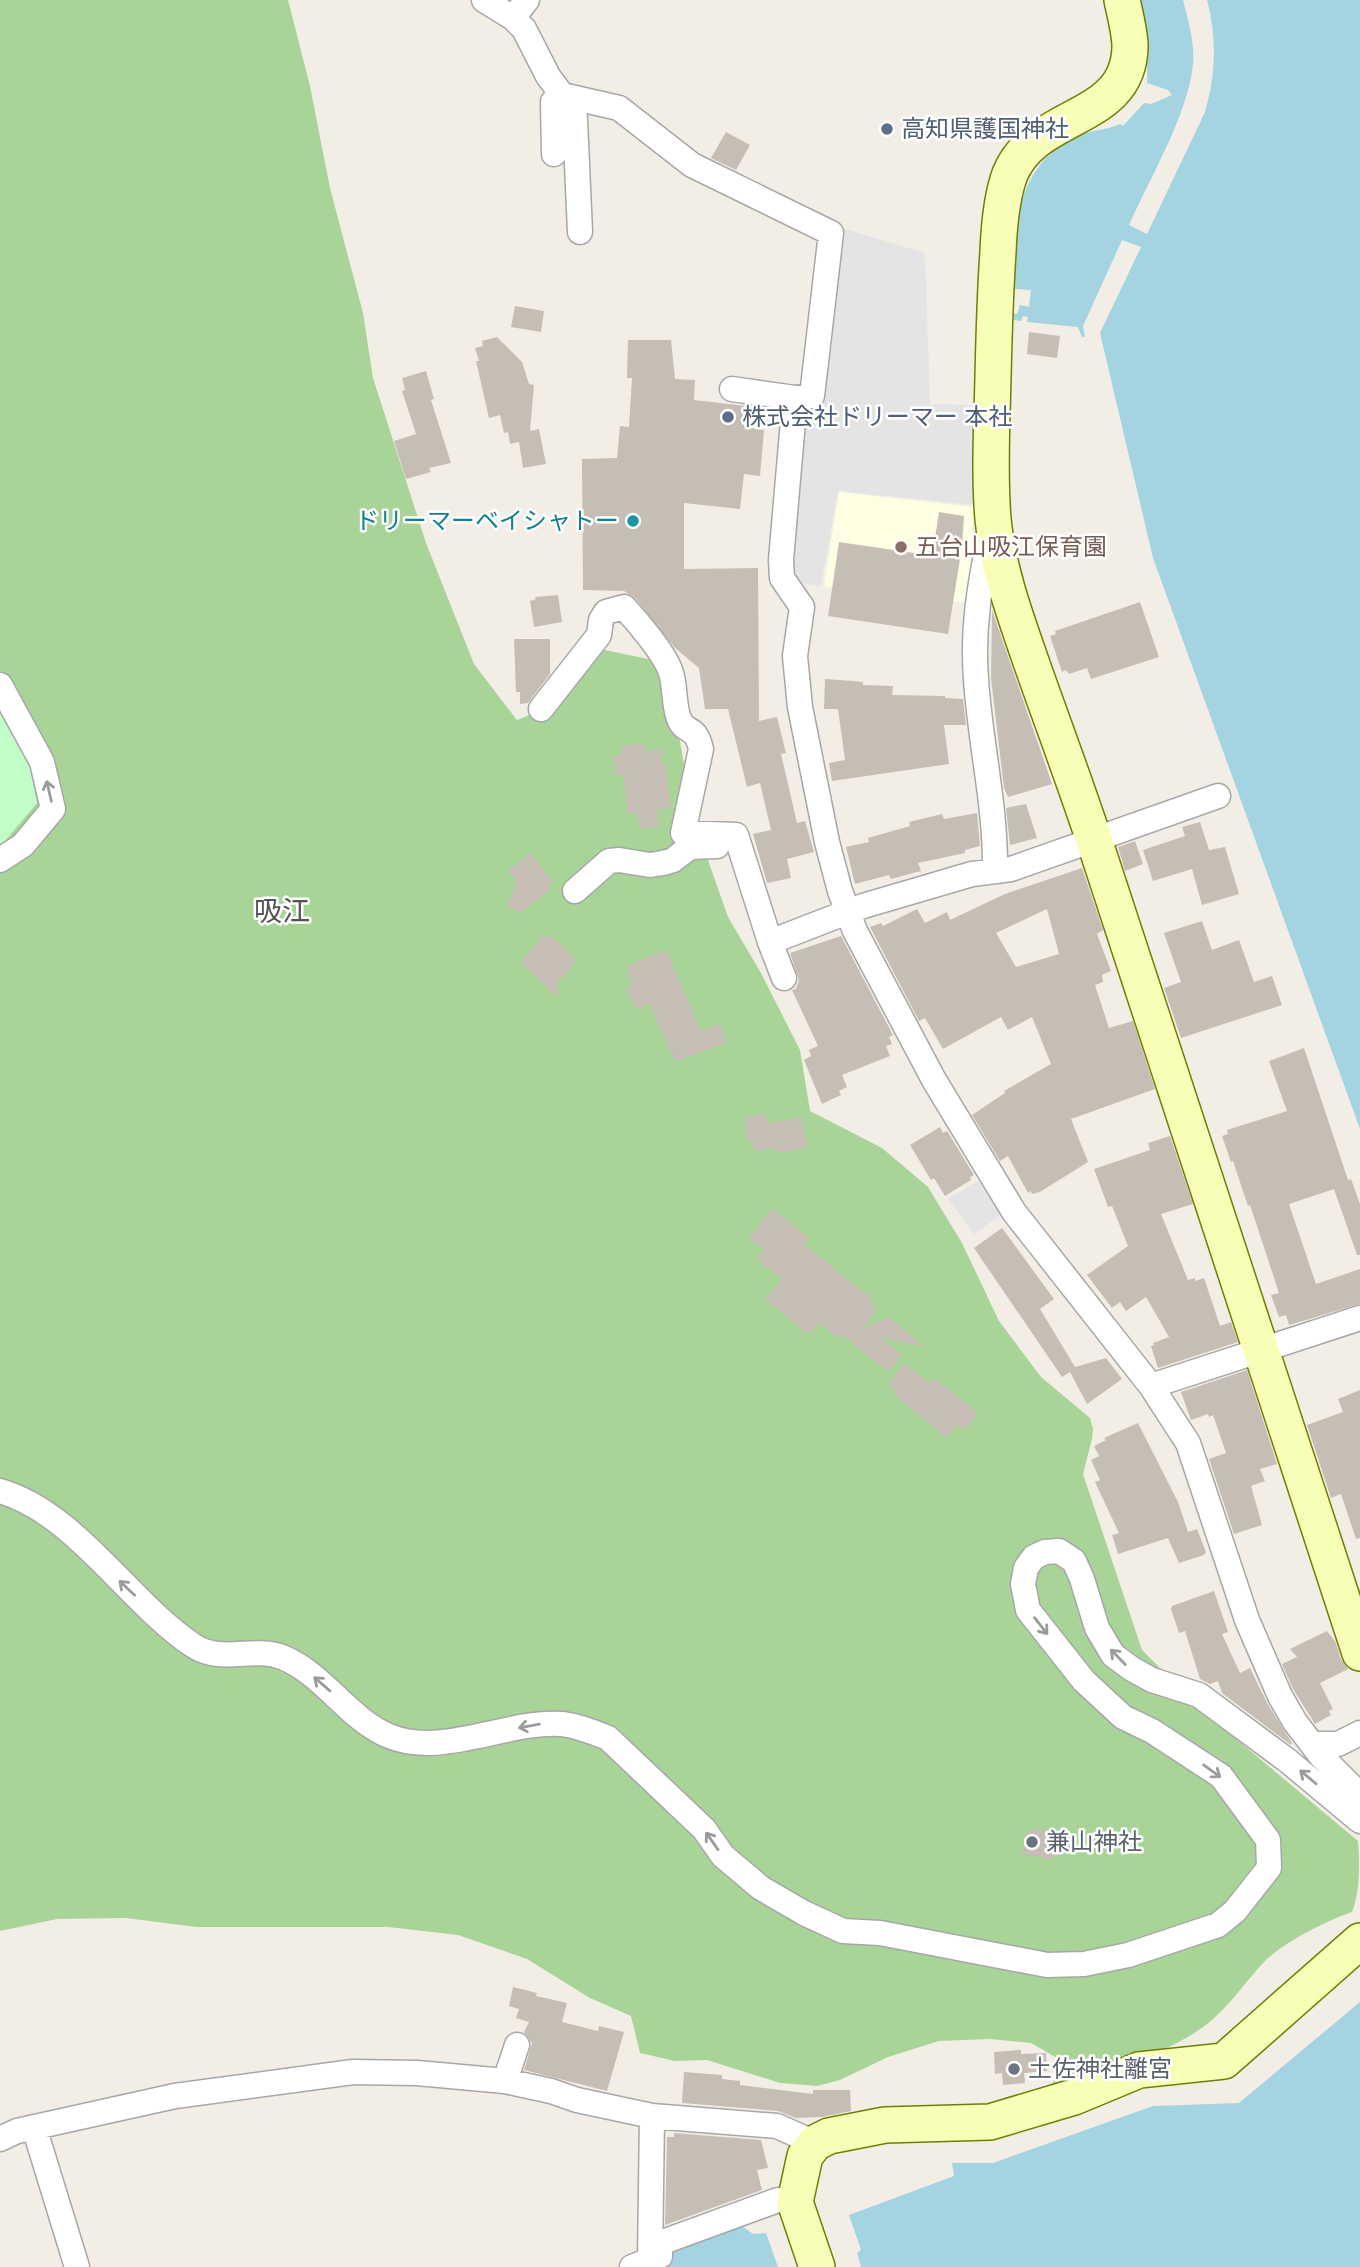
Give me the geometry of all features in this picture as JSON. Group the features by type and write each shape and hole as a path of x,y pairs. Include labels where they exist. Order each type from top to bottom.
{"street":[{"path":"484,0 520,9 524,29 548,76 568,96 619,108 692,166 831,233 812,396 795,398 732,388"},
{"path":"1122,0 1130,44 1123,78 1116,89 1091,109 1043,134 1030,144 1011,171 1006,188 999,232 994,304 993,522 1007,590 1094,839 1360,1653"},
{"path":"554,154 553,102 568,96"},
{"path":"568,96 580,232"},
{"path":"795,398 780,560 782,578 802,607 795,656 800,707 827,842 847,912 872,967 913,1042 1014,1212 1152,1386 1188,1443 1255,1644 1280,1696 1312,1744 1360,1795"},
{"path":"993,522 979,588 975,656 995,838 995,871"},
{"path":"541,709 600,635 601,620 606,612 624,607 644,628 668,664 672,674 678,719 698,737 701,749 683,833 736,835 784,978"},
{"path":"0,685 42,762 53,809 23,845 0,859"},
{"path":"770,942 847,912 972,874 1010,869 1218,796"},
{"path":"575,891 609,861 649,865 673,860 690,847 739,846"},
{"path":"1152,1386 1360,1318"},
{"path":"0,1491 46,1514 69,1532 127,1588 195,1646 211,1654 266,1654 282,1657 310,1674 373,1728 390,1737 416,1742 436,1742 541,1724 561,1724 589,1730 608,1738 704,1829 723,1856 761,1888 804,1913 843,1931 880,1933 1047,1965 1084,1964 1128,1955 1218,1925 1235,1911 1269,1868 1268,1840 1221,1776 1152,1731 1123,1717 1084,1681 1028,1610 1023,1584 1026,1568 1034,1557 1045,1552 1059,1551 1074,1561 1097,1628 1113,1655 1152,1680 1199,1695 1288,1761 1360,1821"},
{"path":"1312,1744 1338,1744 1360,1733"},
{"path":"817,2267 795,2202 805,2156 815,2143 828,2136 885,2125 990,2122 1074,2097 1139,2070 1224,2061 1360,1941"},
{"path":"505,2081 517,2045"},
{"path":"0,2139 34,2127 176,2096 353,2072 417,2073 505,2081 652,2116 777,2126 815,2143"},
{"path":"652,2116 641,2263 660,2256 660,2243 778,2200"},
{"path":"34,2127 77,2267"}],"shaded area":[{"path":"842,228 925,253 930,404 976,405 974,505 838,491 821,586 793,582 787,564 802,413 821,397"},
{"name":"五台山吸江保育園","path":"839,492 974,507 969,603 824,586"},
{"path":"979,1180 1001,1215 974,1234 948,1199"}],"green space":[{"path":"0,0 288,0 310,86 330,188 363,313 373,378 426,543 474,664 517,720 557,704 600,649 653,660 668,675 688,786 703,846 728,917 761,973 800,1050 810,1111 882,1148 928,1187 962,1243 999,1321 1041,1377 1090,1418 1092,1439 1083,1474 1142,1650 1204,1712 1358,1841 1359,1877 1352,1912 1306,1933 1272,1954 1222,2011 1189,2036 1130,2064 1048,2094 1062,2061 1031,2043 990,2039 939,2041 888,2057 840,2080 817,2086 780,2083 707,2060 675,2061 640,2053 631,2016 590,1998 527,1959 458,1935 388,1927 196,1927 126,1918 57,1919 0,1931"},
{"path":"0,708 26,747 37,803 0,847"}],"water":[{"path":"1138,0 1183,0 1193,48 1190,83 1184,103 1167,146 1129,225 1147,234 1205,112 1209,98 1214,42 1207,0 1360,0 1360,1129 1153,558 1100,333 1141,247 1122,240 1083,326 1085,337 1082,337 1078,327 1027,322 1028,317 1023,316 1021,321 1008,319 1009,313 1017,314 1020,305 1029,307 1031,290 1015,289 1016,244 1022,203 1039,166 1054,151 1074,138 1120,124 1123,126 1144,103 1151,104 1172,95 1168,90 1147,83 1146,41"},
{"path":"1360,2002 1360,2267 861,2267 857,2253 861,2250 849,2215 954,2176 952,2163 993,2163 1153,2106 1239,2103"},
{"path":"742,2226 753,2234 766,2233 778,2267 656,2267 666,2247"}],"building":[{"path":"726,132 750,145 736,170 711,158"},
{"path":"515,306 544,311 541,332 511,327"},
{"path":"1029,332 1060,336 1057,358 1027,354"},
{"path":"497,337 522,362 529,384 534,385 530,431 539,429 546,464 523,468 519,442 510,444 500,415 489,418 475,348 483,346 482,341"},
{"name":"ドリーマーベイシャトー","path":"628,340 671,340 675,379 695,380 694,400 755,407 754,429 764,430 760,476 744,474 740,509 684,503 684,569 758,568 759,721 777,717 786,753 781,754 797,823 805,821 814,852 787,859 791,878 767,883 753,834 771,830 760,783 747,787 728,709 705,709 699,668 675,648 634,597 624,591 583,590 582,459 617,458 620,426 629,427 632,378 627,378"},
{"path":"426,371 434,399 431,400 451,463 429,468 431,472 406,479 394,441 416,434 402,391 405,390 402,378"},
{"path":"939,512 964,516 948,634 828,616 839,542 928,555 928,551 933,551"},
{"path":"558,595 562,622 534,627 530,601 536,599 535,597"},
{"path":"1140,602 1159,657 1091,679 1087,668 1069,674 1066,670 1062,672 1050,636 1056,634 1055,631"},
{"path":"992,610 1052,784 1008,797 1004,788 991,678"},
{"path":"514,639 550,639 550,674 528,703 520,704 520,692 516,692"},
{"path":"825,679 893,686 892,695 963,699 966,725 944,725 949,764 832,781 829,763 845,760 838,709 824,709"},
{"path":"644,743 645,751 661,749 671,808 657,810 659,827 640,829 638,813 628,814 623,774 616,775 613,755 622,754 621,746"},
{"path":"1026,804 1037,838 1010,845 1006,808"},
{"path":"977,813 980,846 965,850 965,853 918,863 921,871 891,879 889,875 855,884 846,847 869,842 868,838 910,826 909,822 942,814 944,819"},
{"path":"1200,822 1209,850 1225,847 1239,894 1202,905 1192,869 1153,881 1143,850 1185,836 1182,827"},
{"path":"1135,841 1143,864 1125,871 1118,847"},
{"path":"531,853 553,881 548,886 551,889 521,912 506,906 517,882 508,870"},
{"path":"1082,868 1103,930 1097,934 1111,971 1102,975 1103,982 1095,985 1109,1028 1133,1021 1155,1089 1071,1119 1088,1162 1040,1192 1032,1194 1031,1191 1028,1193 1008,1156 1000,1161 972,1115 1005,1093 1004,1091 1051,1064 1032,1017 1008,1030 1001,1017 943,1049 925,1018 919,1021 870,927 881,923 883,926 917,909 925,923 947,912 950,920 1005,894","holes":["1047,909 1059,954 1016,967 996,933"]},
{"path":"1202,921 1212,950 1239,940 1254,982 1272,976 1282,1005 1181,1038 1164,988 1181,982 1164,933"},
{"path":"553,936 576,960 558,980 558,998 521,963 532,947 539,943 538,937"},
{"path":"841,936 893,1035 889,1037 892,1044 886,1046 890,1056 842,1075 847,1087 839,1091 841,1095 822,1104 804,1060 811,1056 809,1050 818,1046 792,990 796,989 799,980 790,953"},
{"path":"666,950 701,1031 720,1024 727,1042 675,1062 649,1003 636,1009 625,988 632,985 626,966"},
{"path":"1304,1048 1348,1180 1351,1179 1360,1204 1360,1255 1357,1255 1334,1189 1289,1204 1316,1284 1360,1269 1360,1304 1289,1325 1286,1315 1279,1317 1271,1295 1279,1293 1250,1205 1248,1206 1222,1136 1228,1134 1227,1130 1287,1111 1269,1061"},
{"path":"766,1114 767,1123 802,1118 807,1148 777,1153 776,1148 755,1151 753,1144 748,1142 744,1117"},
{"path":"940,1127 943,1133 947,1131 974,1175 970,1177 971,1180 945,1196 934,1178 931,1180 910,1145"},
{"path":"1170,1136 1193,1204 1161,1214 1188,1280 1204,1278 1220,1326 1231,1322 1238,1342 1158,1368 1151,1346 1169,1337 1146,1297 1126,1311 1120,1302 1112,1308 1087,1275 1128,1246 1112,1206 1108,1207 1094,1169 1150,1150 1148,1143"},
{"path":"772,1208 809,1238 804,1244 872,1299 870,1302 877,1308 863,1329 888,1317 924,1346 880,1338 902,1354 888,1372 841,1334 838,1338 819,1322 809,1335 765,1299 782,1279 757,1259 764,1250 749,1238"},
{"path":"1002,1228 1054,1299 1040,1309 1075,1367 1106,1358 1122,1379 1087,1404 1070,1372 1062,1377 974,1248"},
{"path":"904,1363 930,1383 934,1378 978,1413 965,1430 957,1424 947,1438 894,1395 896,1391 888,1384"},
{"path":"1247,1370 1277,1464 1260,1469 1265,1481 1251,1486 1262,1525 1234,1534 1209,1459 1226,1453 1213,1415 1191,1420 1181,1392"},
{"path":"1360,1390 1360,1538 1356,1539 1341,1494 1331,1498 1307,1425 1343,1412 1338,1399"},
{"path":"1138,1423 1178,1502 1188,1532 1197,1529 1206,1552 1204,1555 1179,1563 1168,1538 1118,1554 1112,1535 1119,1533 1095,1482 1100,1480 1091,1460 1099,1456 1094,1446 1106,1440 1104,1438"},
{"path":"1214,1591 1228,1632 1222,1634 1240,1673 1250,1668 1291,1745 1222,1693 1218,1681 1210,1684 1200,1679 1185,1631 1179,1633 1171,1609 1172,1606"},
{"path":"1327,1631 1335,1641 1341,1659 1348,1669 1320,1683 1333,1709 1329,1711 1331,1715 1315,1724 1293,1689 1282,1664 1297,1657 1290,1649"},
{"name":"兼山神社","path":"1034,1828 1057,1832 1057,1835 1063,1836 1059,1856 1054,1855 1053,1860 1022,1853 1026,1831 1034,1832"},
{"path":"513,1987 567,2003 562,2022 598,2031 599,2026 624,2032 607,2091 524,2070 532,2043 524,2032 529,2022 516,2018 519,2009 509,2006"},
{"name":"土佐神社離宮","path":"1021,2050 1021,2054 1046,2053 1047,2071 1024,2073 1025,2083 1003,2085 1002,2073 995,2074 994,2052"},
{"path":"684,2072 722,2075 722,2079 740,2081 740,2085 813,2094 813,2090 850,2090 851,2111 822,2117 796,2118 778,2111 682,2103"},
{"path":"674,2133 761,2140 768,2168 757,2170 762,2190 665,2225 667,2137 674,2137"}],"place":[{"name":"高知県護国神社","path":"887,129"},
{"name":"株式会社ドリーマー 本社","path":"728,417"},
{"name":"ドリーマーベイシャトー","path":"633,521"},
{"name":"五台山吸江保育園","path":"901,547"},
{"name":"兼山神社","path":"1032,1842"},
{"name":"土佐神社離宮","path":"1014,2069"}],"district":[{"name":"吸江","path":"282,911"}]}
